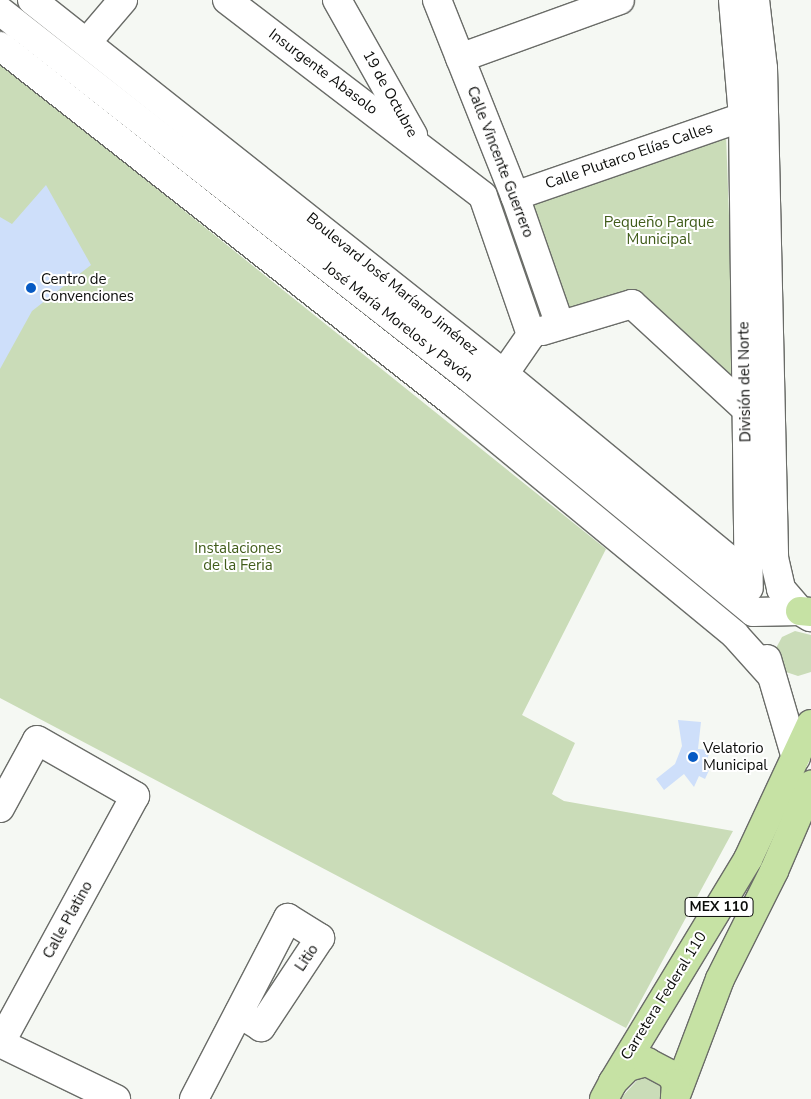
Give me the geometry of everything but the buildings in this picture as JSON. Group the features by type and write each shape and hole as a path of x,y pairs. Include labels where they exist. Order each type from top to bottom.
{"main road":[{"name":"Carretera Federal 110","path":"609,1090 748,858 803,760 811,724"},
{"path":"774,871 779,838 803,760"},
{"name":"MEX 110","path":"675,1098 720,979 774,871 811,785"},
{"name":"MEX 110","path":"609,1090 628,1067 647,1062 670,1074 676,1083 675,1098"}],"street":[{"name":"Boulevard José Maríano Jiménez","path":"32,0 88,41 504,374 748,575"},
{"path":"88,41 123,0"},
{"name":"Insurgente Abasolo","path":"227,0 419,144"},
{"name":"19 de Octubre","path":"337,0 419,144 483,196 531,334"},
{"name":"Calle Vincente Guerrero","path":"436,0 515,196 560,326"},
{"path":"460,58 620,0"},
{"name":"División del Norte","path":"733,0 743,117 748,575 753,612 772,675 803,760"},
{"name":"División del Norte","path":"755,0 763,68 774,558 781,589 807,613"},
{"name":"José María Morelos y Pavón","path":"0,10 473,381 753,612"},
{"name":"José María Morelos y Pavón","path":"0,46 454,403 735,635 772,675"},
{"name":"Calle Plutarco Elías Calles","path":"515,196 743,117"},
{"path":"504,374 531,334 632,304 745,411 771,427"},
{"path":"753,612 807,613"},
{"name":"Calle Platino","path":"0,808 36,740 135,796 0,1044"},
{"path":"194,1099 239,1013"},
{"path":"0,1044 105,1097"}],"green space":[{"name":"Instalaciones de la Feria","path":"0,63 606,549 522,715 575,743 552,794 564,801 733,831 626,1028 0,698"},
{"name":"Pequeño Parque Municipal","path":"726,134 735,379 634,296 563,315 524,200"},
{"path":"795,631 811,635 811,672 798,676 783,671 775,650 782,637"},
{"path":"658,1071 671,1099 620,1099 643,1074"}],"place":[{"name":"Centro de Convenciones","path":"31,288"},
{"name":"Velatorio Municipal","path":"693,757"}]}
